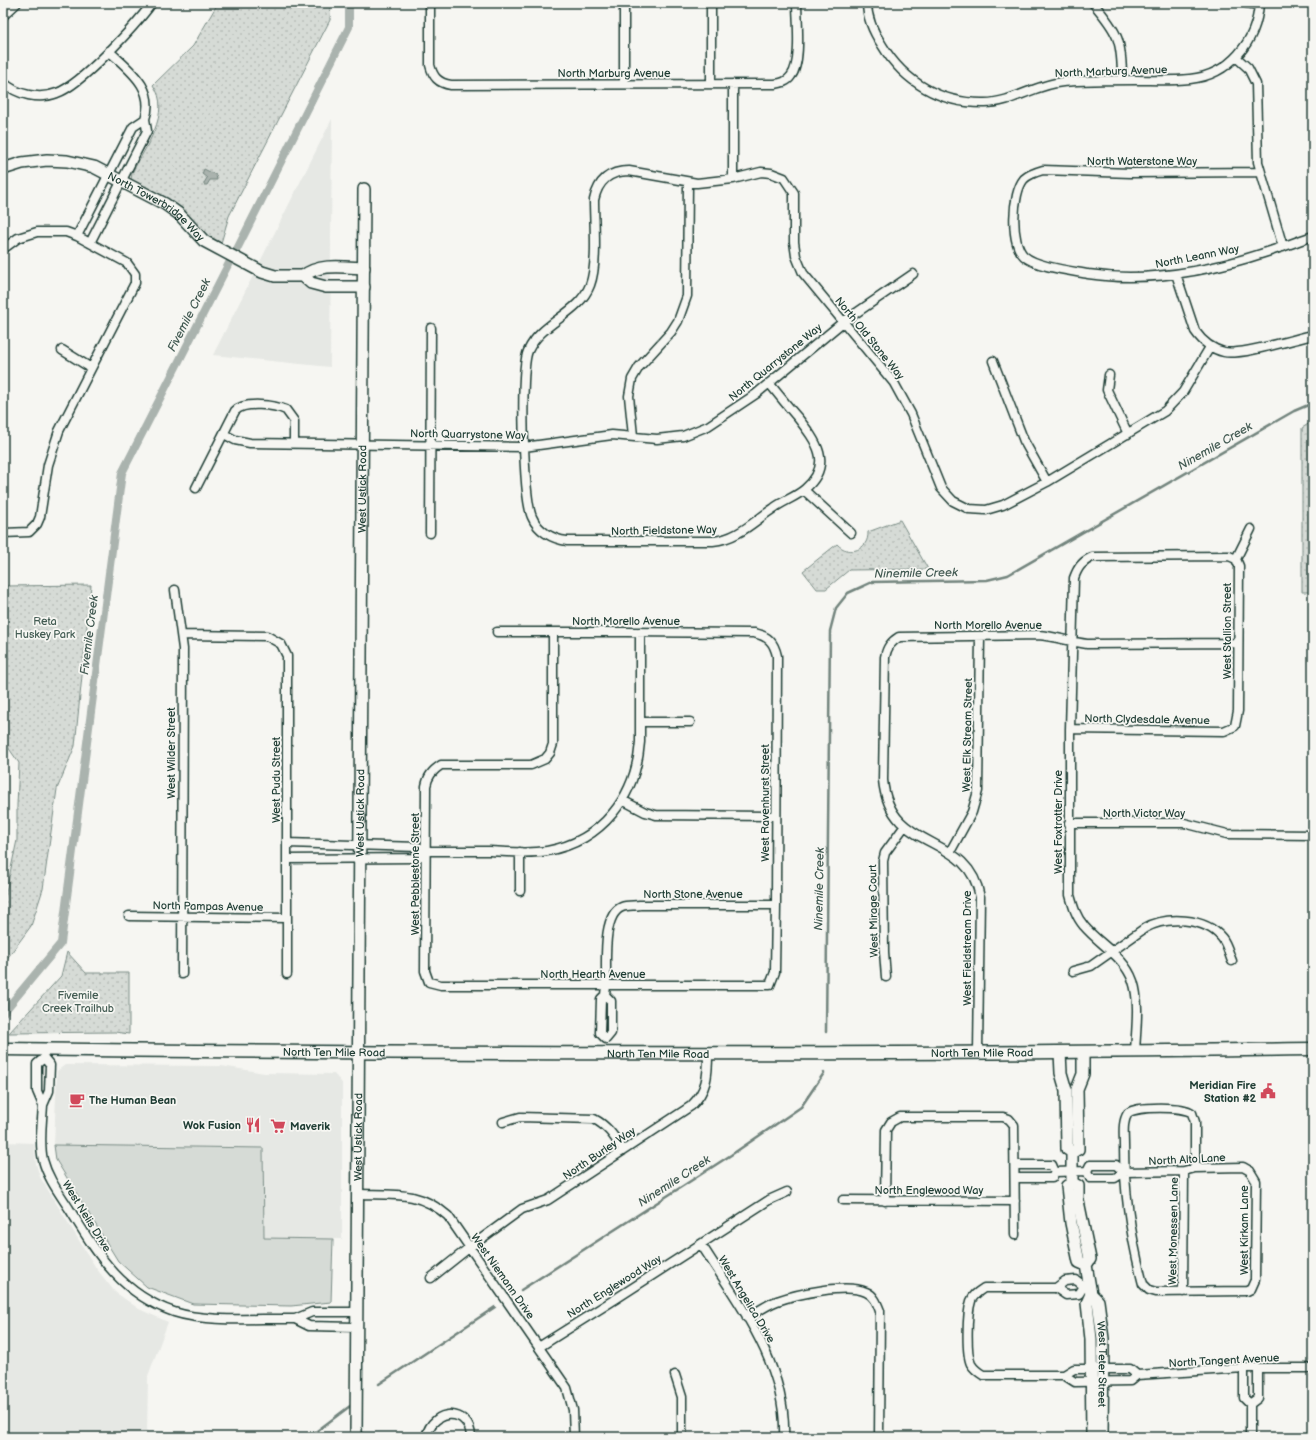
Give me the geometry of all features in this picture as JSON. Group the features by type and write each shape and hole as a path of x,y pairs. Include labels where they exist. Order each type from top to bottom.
{"main road":[{"name":"North Towerbridge Way","path":"3,169 31,161 56,160 94,167 173,209 204,241 262,272 275,276 303,276 311,270 326,267 364,268"},
{"name":"West Ustick Road","path":"356,1437 364,189"},
{"name":"North Towerbridge Way","path":"303,276 311,283 326,287 364,287"},
{"name":"North Ten Mile Road","path":"3,1049 44,1054 708,1054 1135,1052 1313,1049"},
{"name":"West Teter Street","path":"1060,1052 1061,1074 1066,1090 1067,1149 1072,1152"},
{"name":"West Teter Street","path":"1072,1152 1078,1149 1077,1089 1083,1074 1083,1052"},
{"name":"West Teter Street","path":"1072,1152 1072,1183 1078,1186 1078,1201 1090,1259 1086,1265 1088,1288 1087,1303 1097,1369 1092,1437"},
{"name":"West Teter Street","path":"1097,1382 1102,1437"}],"street":[{"path":"3,16 17,3"},
{"path":"3,82 18,92 28,95 37,96 57,93 76,82 109,51 152,3"},
{"name":"North Marburg Avenue","path":"430,3 430,65 432,73 437,80 451,86 710,83 775,84 784,82 791,77 797,63 797,3"},
{"path":"624,3 624,84"},
{"path":"710,83 711,3"},
{"name":"North Marburg Avenue","path":"867,3 874,33 890,59 900,70 923,88 936,94 957,100 985,103 1006,100 1050,83 1122,80 1181,80 1199,78 1219,70 1236,57 1252,35 1259,4"},
{"path":"1093,3 1108,21 1117,36 1122,53 1122,80"},
{"path":"1246,3 1259,4"},
{"path":"90,243 147,130 145,118 149,101 140,81 109,51"},
{"path":"1236,57 1248,68 1256,84 1257,152 1261,172 1283,247"},
{"path":"733,84 733,179"},
{"path":"77,236 134,127 145,118"},
{"name":"North Waterstone Way","path":"1025,178 1034,172 1043,170 1261,172"},
{"name":"North Old Stone Way","path":"601,182 609,175 618,171 629,171 688,182 706,183 733,179 761,172 771,173 784,178 790,184 794,193 794,242 799,265 803,273 884,369 900,393 911,414 937,480 946,495 964,507 978,510 995,508 1047,482 1172,406 1183,392 1210,347"},
{"name":"North Leann Way","path":"1025,178 1019,187 1016,197 1014,234 1016,244 1024,256 1038,263 1072,271 1110,276 1151,276 1176,274 1259,255 1313,236"},
{"name":"North Fieldstone Way","path":"601,182 596,190 594,200 594,268 590,285 579,302 539,336 528,350 525,365 524,447 528,506 532,518 543,532 550,536 567,541 722,540 738,534 775,506 804,490 817,474 820,460 818,446 769,383"},
{"path":"633,436 628,396 632,379 639,367 671,332 683,310 687,296 688,182"},
{"path":"3,249 18,238 37,232 56,231 77,236 127,263 135,274 135,283 62,423 53,448 40,517 33,530 24,533 3,533"},
{"name":"North Quarrystone Way","path":"224,434 235,440 250,443 430,444 524,447 612,435 666,438 696,432 716,421 769,383 843,322 913,274"},
{"path":"1176,274 1195,331 1210,347 1225,352 1235,353 1313,335"},
{"path":"430,533 431,328"},
{"path":"62,350 91,368"},
{"path":"993,361 1024,441 1047,482"},
{"path":"1109,375 1107,390 1128,434"},
{"path":"196,488 235,411 242,406 250,404 286,410 293,416 294,443"},
{"path":"804,490 851,533"},
{"path":"1236,559 1251,528"},
{"name":"West Foxtrotter Drive","path":"1135,1052 1135,988 1127,968 1112,951 1085,927 1072,904 1069,886 1070,729 1074,578 1083,562 1092,557 1229,556 1236,559"},
{"name":"West Stallion Street","path":"1224,731 1235,726 1238,711 1239,566 1236,559"},
{"name":"West Wilder Street","path":"175,590 182,635 182,974"},
{"name":"North Morello Avenue","path":"497,632 754,633"},
{"name":"West Pebblestone Street","path":"425,971 426,786 428,778 433,770 441,765 531,765 545,759 550,753 553,744 553,632"},
{"path":"287,843 418,847 426,851 520,852 547,851 573,843 602,824 624,801 638,760 640,722 640,632"},
{"name":"West Ravenhurst Street","path":"754,633 763,635 770,640 775,647 777,656 775,972 770,985"},
{"name":"West Pudu Street","path":"182,635 267,636 281,644 287,656 287,974"},
{"name":"North Morello Avenue","path":"887,649 892,641 899,637 1038,635 1056,636 1072,643 1238,643"},
{"name":"West Elk Stream Street","path":"950,852 972,812 978,791 980,636"},
{"name":"West Fieldstream Drive","path":"887,649 885,658 883,785 889,806 904,827 912,833 950,852 971,871 978,887 980,896 978,1052"},
{"path":"640,722 690,722"},
{"name":"North Clydesdale Avenue","path":"1070,729 1224,731"},
{"path":"624,801 645,812 656,815 776,816"},
{"name":"North Victor Way","path":"1070,823 1184,823 1227,834 1313,835"},
{"name":"West Mirage Court","path":"886,977 884,952 883,861 884,853 904,827"},
{"path":"287,859 416,858 426,851"},
{"path":"520,852 520,891"},
{"name":"North Stone Avenue","path":"606,986 608,925 612,914 622,907 640,905 776,905"},
{"name":"North Pampas Avenue","path":"129,916 181,918 287,918"},
{"path":"1073,971 1091,966 1154,923 1171,920 1193,922 1214,932 1222,938 1232,961"},
{"name":"North Hearth Avenue","path":"425,971 429,982 441,985 770,985"},
{"path":"606,986 605,995 611,1001 611,1033 606,1039 607,1054"},
{"name":"West Nelis Drive","path":"43,1105 49,1092 50,1084 50,1065 44,1054 37,1064 37,1091 43,1105 43,1158 48,1175 102,1260 118,1278 134,1292 164,1308 187,1315 210,1318 294,1318"},
{"name":"North Burley Way","path":"431,1278 522,1209 548,1200 691,1106 699,1098 705,1088 708,1077 708,1054"},
{"path":"1183,1292 1156,1292 1149,1290 1143,1284 1130,1224 1124,1172 1124,1122 1128,1113 1136,1109 1183,1109 1192,1113 1195,1122 1195,1168"},
{"path":"503,1122 520,1117 594,1119 602,1123 609,1130 623,1150"},
{"path":"885,1200 886,1130 891,1122 900,1117 1003,1117 1009,1119 1014,1125 1015,1235"},
{"path":"1015,1165 1052,1165 1056,1172"},
{"path":"1090,1165 1116,1165 1124,1172 1115,1178 1090,1178 1087,1171 1090,1165"},
{"name":"North Alto Lane","path":"1124,1172 1184,1171 1195,1168 1243,1168 1250,1171"},
{"path":"1056,1172 1087,1171"},
{"name":"West Monessen Lane","path":"1183,1292 1184,1171"},
{"name":"West Kirkam Lane","path":"1183,1292 1242,1292 1251,1289 1255,1280 1256,1181 1250,1171"},
{"path":"1015,1178 1052,1178 1056,1172"},
{"name":"North Englewood Way","path":"539,1347 769,1200 787,1192"},
{"name":"West Niemann Drive","path":"357,1194 408,1195 423,1199 436,1205 448,1216 561,1379 571,1399 574,1437"},
{"name":"North Englewood Way","path":"844,1200 1014,1201"},
{"name":"West Angelica Drive","path":"701,1244 765,1350 774,1373 782,1405 784,1437"},
{"path":"1076,1280 1088,1288 1079,1294 1066,1295 1056,1288 1065,1281 1076,1280"},
{"name":"North Tangent Avenue","path":"1056,1288 984,1288 976,1293 971,1300 969,1309 968,1353 971,1363 976,1370 983,1375 1064,1375 1074,1369 1130,1369 1137,1375"},
{"path":"747,1318 778,1301 812,1292 857,1290 866,1292 873,1296 880,1311 879,1437"},
{"path":"294,1318 312,1312 356,1312"},
{"path":"294,1318 309,1326 356,1327"},
{"path":"1244,1368 1244,1398 1250,1404 1250,1437"},
{"name":"North Tangent Avenue","path":"1064,1375 1075,1382 1130,1382 1137,1375 1244,1368 1313,1368"},
{"path":"1250,1404 1258,1398 1258,1368"},
{"path":"675,1376 682,1397 682,1437"},
{"path":"426,1437 432,1422 440,1416 450,1415 460,1417 467,1423 471,1431 471,1437"}],"shaded area":[{"path":"332,119 330,367 213,355"},
{"path":"204,169 216,175 217,180 210,180 207,185 204,185 207,178 202,174"},
{"path":"65,1065 221,1066 265,1073 334,1074 342,1083 342,1239 264,1238 263,1148 54,1145 57,1071"},
{"path":"3,1142 34,1143 36,1164 40,1177 96,1268 115,1292 139,1309 168,1322 148,1376 147,1437 3,1437"}],"green space":[{"path":"218,3 331,3 330,20 229,216 221,243 207,237 170,201 131,180 132,173 149,142 158,118 160,107 158,96 153,85 193,46"},
{"path":"1313,421 1313,592 1302,592 1302,428"},
{"path":"900,520 928,569 849,570 826,589 817,589 803,571 837,544 847,550 857,550 865,543 868,532"},
{"name":"Reta Huskey Park","path":"91,585 75,746 57,789 43,889 31,926 3,964 3,906 17,840 19,763 3,740 3,586"},
{"name":"Fivemile Creek Trailhub","path":"67,952 86,973 129,973 129,1034 115,1032 9,1033 61,976"},
{"path":"54,1145 263,1148 264,1238 333,1239 331,1302 291,1306 193,1304 147,1287 118,1261 56,1160"}],"waterway":[{"name":"Fivemile Creek","path":"236,251 349,27 349,3"},
{"name":"Fivemile Creek","path":"3,1013 61,943 122,473 229,263"},
{"name":"Ninemile Creek","path":"826,1032 830,631 836,608 848,593 872,582 987,580 1008,575 1294,411 1313,403"},
{"name":"Ninemile Creek","path":"521,1290 731,1155 801,1107 824,1073"},
{"name":"Ninemile Creek","path":"379,1384 495,1307"},
{"name":"Ninemile Creek","path":"309,1437 350,1406"}],"place":[{"name":"Meridian Fire Station #2","path":"1268,1091"},
{"name":"The Human Bean","path":"77,1100"},
{"name":"Wok Fusion","path":"253,1125"},
{"name":"Maverik","path":"278,1126"}]}
